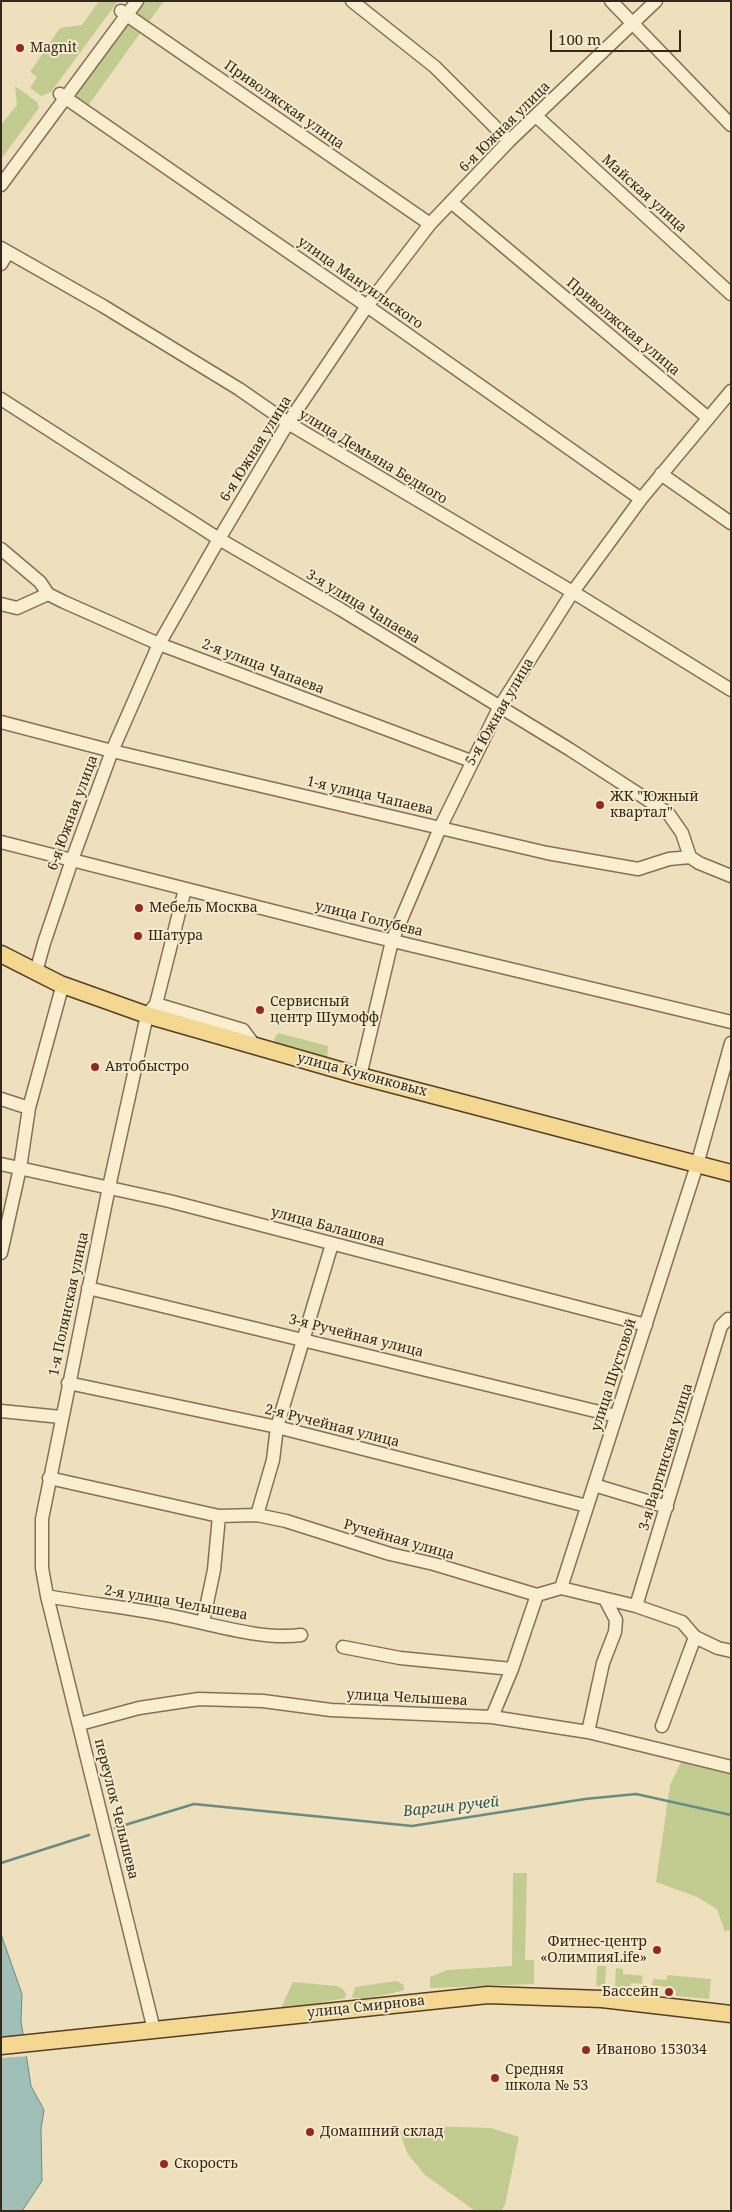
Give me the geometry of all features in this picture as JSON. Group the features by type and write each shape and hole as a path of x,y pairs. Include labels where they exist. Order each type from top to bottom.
{"main road":[{"name":"улица Куконковых","path":"1,954 36,972 101,1000 150,1013 360,1078"},
{"name":"улица Куконковых","path":"1,962 61,991 150,1013 360,1078 731,1179"},
{"name":"улица Куконковых","path":"696,1168 731,1173"},
{"name":"улица Смирнова","path":"1,2046 488,1995 602,1999 731,2014"}],"street":[{"path":"1,185 126,9 137,1"},
{"path":"352,1 434,67 510,141"},
{"path":"611,1 731,125"},
{"name":"6-я Южная улица","path":"36,972 72,860 112,751 160,644 219,538 288,424 367,306 430,224 510,141 656,1"},
{"name":"Приволжская улица","path":"126,9 430,224"},
{"path":"1,173 63,96"},
{"name":"улица Мануильского","path":"63,96 367,306 641,499"},
{"name":"Майская улица","path":"536,116 731,294"},
{"name":"Приволжская улица","path":"451,202 707,417"},
{"path":"1,264 5,250"},
{"name":"улица Демьяна Бедного","path":"5,250 103,306 230,383 288,424 731,690"},
{"name":"5-я Южная улица","path":"360,1078 392,941 440,828 499,708 572,593 641,499 707,417 731,391"},
{"name":"3-я улица Чапаева","path":"1,399 219,538 340,609 499,708 569,749 668,813 682,833 690,857"},
{"path":"661,474 731,523"},
{"name":"2-я улица Чапаева","path":"1,549 40,582 48,594 64,602 160,644 471,762"},
{"path":"1,604 17,608 48,594"},
{"name":"1-я улица Чапаева","path":"1,722 112,751 547,853 638,869 669,859 690,857"},
{"name":"улица Голубева","path":"1,842 392,941 731,1022"},
{"path":"690,857 699,863 731,876"},
{"name":"1-я Полянская улица","path":"46,1596 42,1568 42,1528 48,1478 109,1187 150,1013 186,890"},
{"path":"1,1253 20,1168 29,1108 61,991"},
{"name":"улица Шустовой","path":"561,1588 696,1168 731,1043"},
{"path":"1,1099 29,1108"},
{"name":"улица Балашова","path":"1,1164 169,1200 646,1325"},
{"path":"257,1515 273,1460 277,1427 302,1338 332,1244"},
{"name":"3-я Ручейная улица","path":"88,1288 302,1338 616,1416"},
{"name":"3-я Варгинская улица","path":"636,1606 721,1326 730,1320"},
{"name":"2-я Ручейная улица","path":"68,1383 277,1427 588,1506"},
{"path":"1,1411 61,1417"},
{"name":"Ручейная улица","path":"48,1478 219,1516 257,1515 286,1521 390,1554 434,1564 537,1595"},
{"path":"594,1485 667,1507"},
{"path":"203,1622 214,1570 219,1516"},
{"path":"492,1717 512,1669 537,1595 561,1588 636,1606 682,1622 696,1637 731,1652"},
{"name":"2-я улица Челышева","path":"46,1596 203,1622 213,1626 287,1637 301,1635"},
{"name":"переулок Челышева","path":"46,1596 80,1724 154,2030"},
{"path":"588,1732 603,1663 615,1632 616,1620 605,1599"},
{"path":"662,1726 696,1637"},
{"path":"343,1647 400,1658 512,1669"},
{"name":"улица Челышева","path":"80,1724 139,1708 199,1699 263,1701 331,1710 492,1717 588,1732 731,1767"}],"green space":[{"path":"99,1 118,1 51,92 41,96 30,88 37,77 30,72 60,28 82,25"},
{"path":"141,1 164,1 148,23 133,13"},
{"path":"131,25 141,32 87,107 78,98 76,91 124,26"},
{"path":"15,86 37,102 39,108 1,159 1,125 17,105"},
{"path":"278,1033 328,1046 327,1059 278,1046 274,1039"},
{"path":"682,1760 731,1771 731,1929 725,1932 717,1909 697,1897 656,1882 670,1785"},
{"path":"513,1873 527,1873 525,1960 534,1960 534,1984 430,1988 430,1977 447,1970 512,1966"},
{"path":"597,1966 606,1966 605,1987 596,1986"},
{"path":"616,1968 623,1969 623,1974 643,1976 642,1984 631,1983 631,1989 615,1987"},
{"path":"667,1975 711,1979 709,1999 676,1996 676,1991 652,1985 653,1979 667,1980"},
{"path":"396,1981 403,1984 404,1990 386,1995 352,1997 355,1987"},
{"path":"293,1982 337,1986 343,1989 346,1994 345,1998 283,2010 281,2008"},
{"path":"425,2126 491,2128 519,2137 505,2205 501,2211 475,2211 425,2175 407,2153 400,2132"}],"water":[{"path":"1,1934 22,1994 21,2021 31,2086 44,2110 41,2129 42,2181 22,2211 1,2211"}],"pier":[{"path":"26,2037 29,2056 1,2058 1,2041"}],"waterway":[{"name":"Варгин ручей","path":"115,1828 194,1804 412,1826 585,1799 636,1794 731,1815"},
{"name":"Варгин ручей","path":"1,1863 89,1835"}],"place":[{"name":"Magnit","path":"20,48"},
{"name":"ЖК \"Южный квартал\"","path":"600,805"},
{"name":"Мебель Москва","path":"139,908"},
{"name":"Шатура","path":"138,936"},
{"name":"Сервисный центр Шумофф","path":"260,1010"},
{"name":"Автобыстро","path":"95,1067"},
{"name":"Фитнес-центр «ОлимпияLife»","path":"657,1950"},
{"name":"Бассейн","path":"669,1992"},
{"name":"Иваново 153034","path":"586,2050"},
{"name":"Средняя школа № 53","path":"495,2078"},
{"name":"Домашний склад","path":"310,2132"},
{"name":"Скорость","path":"164,2164"}]}
